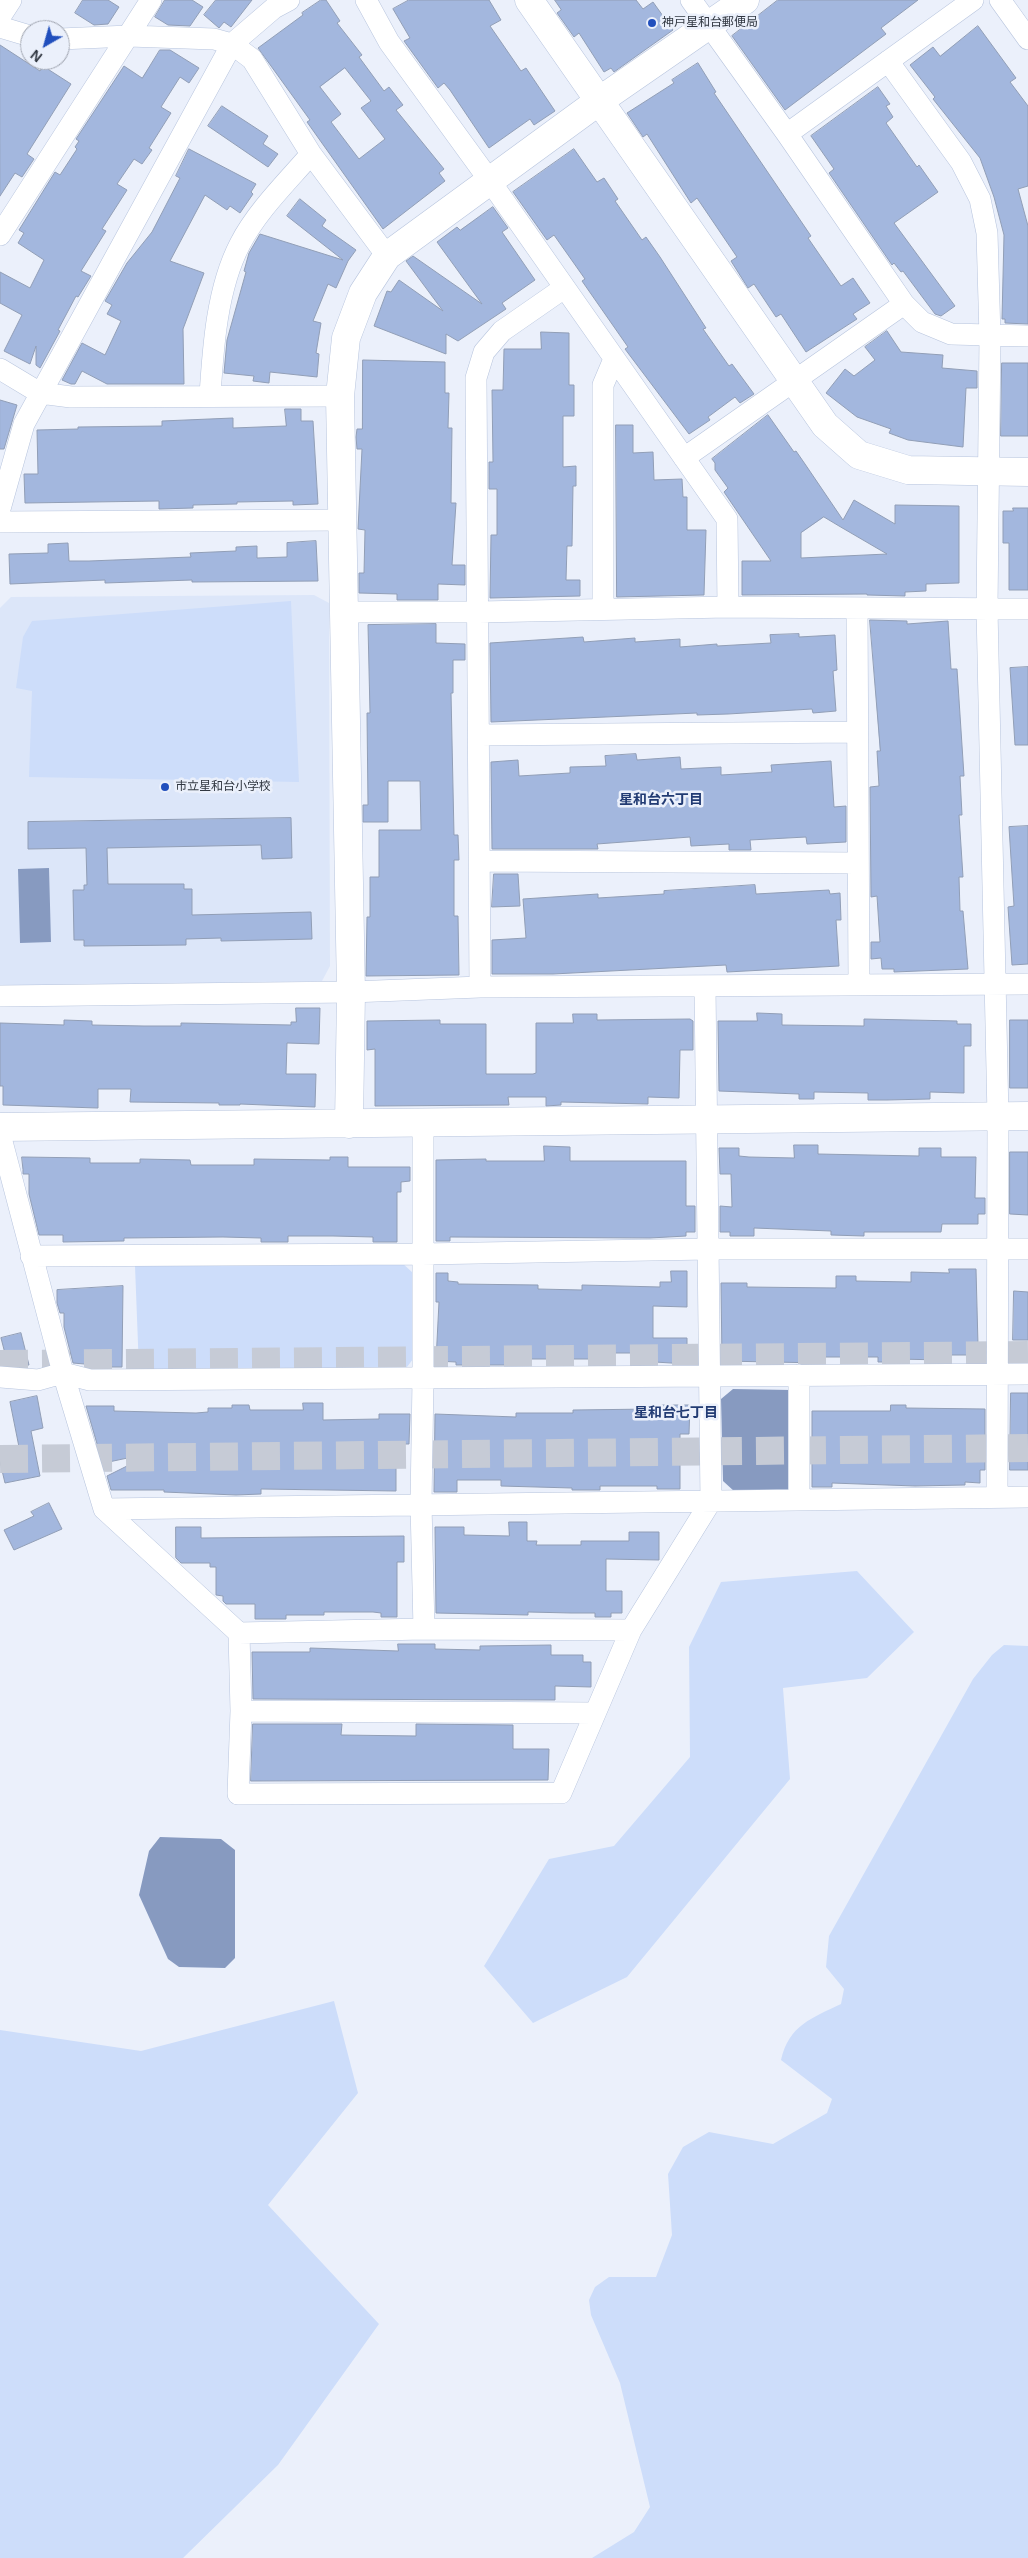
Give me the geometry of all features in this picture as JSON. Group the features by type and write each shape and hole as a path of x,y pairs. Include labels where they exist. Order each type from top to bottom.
{"street":[{"path":"0,17 11,0"},
{"path":"0,235 151,0"},
{"path":"0,509 24,424 232,44 274,8 289,0"},
{"path":"366,0 389,42 490,181 727,519 728,607"},
{"path":"529,0 825,425 859,455 908,470 988,473 1028,472"},
{"path":"691,0 787,134 904,304 922,322 951,334 990,337 1028,336"},
{"path":"349,1124 350,992 340,396 346,338 363,293 387,256 599,100 745,0"},
{"path":"787,134 974,0"},
{"path":"1000,0 1028,39"},
{"path":"0,27 20,33"},
{"path":"70,39 128,36 214,39 232,44 252,59 311,154 387,256"},
{"path":"888,61 961,162 980,199 987,233 990,337 987,609 998,1116 997,1497"},
{"path":"210,396 216,329 224,291 240,244 264,210 311,154"},
{"path":"480,987 476,378 484,352 502,331 564,288"},
{"path":"684,458 904,304"},
{"path":"603,609 603,385 614,359"},
{"path":"0,369 40,393 71,396 340,396"},
{"path":"0,522 342,520"},
{"path":"344,612 479,612 728,607 1028,609"},
{"path":"856,608 859,985"},
{"path":"479,735 857,732"},
{"path":"480,861 858,863"},
{"path":"0,996 350,992 480,987 1028,984"},
{"path":"239,1633 241,1711 238,1794 561,1793 594,1713 632,1630 711,1501 705,986"},
{"path":"0,1127 1028,1116"},
{"path":"424,1123 421,1504 424,1629"},
{"path":"0,1134 63,1373 104,1509 239,1633 424,1629 632,1630"},
{"path":"31,1256 422,1254 709,1249 1028,1249"},
{"path":"0,1377 38,1380 63,1373 90,1380 1028,1374"},
{"path":"799,1375 799,1500"},
{"path":"104,1509 1028,1497"},
{"path":"241,1711 594,1713"}],"shaded area":[{"name":"市立星和台小学校","path":"314,595 329,603 330,966 322,981 0,987 0,608 11,597"},
{"path":"291,601 299,782 29,777 32,691 16,688 23,637 32,621"},
{"path":"49,868 51,942 20,943 18,869"},
{"path":"401,1262 413,1273 413,1359 404,1371 139,1370 135,1266"},
{"path":"733,1389 791,1390 793,1490 735,1492 723,1481 721,1399"},
{"path":"857,1571 914,1632 867,1678 783,1688 790,1779 627,1977 533,2023 484,1966 549,1859 614,1846 690,1757 689,1647 721,1582"},
{"path":"1004,1645 1028,1646 1028,2558 592,2558 634,2532 650,2507 620,2383 591,2315 589,2300 595,2287 609,2277 656,2277 672,2235 668,2174 683,2147 709,2132 773,2144 827,2113 832,2099 781,2060 785,2048 790,2038 803,2024 841,2004 844,1989 826,1967 829,1936 973,1679 992,1655"},
{"path":"160,1837 221,1839 235,1850 235,1958 225,1968 179,1967 168,1959 139,1895 149,1851"},
{"path":"334,2001 358,2093 268,2205 379,2324 278,2465 183,2558 0,2558 0,2030 141,2051"}],"building":[{"path":"83,0 108,0 119,7 108,24 94,25 75,13"},
{"path":"165,0 192,0 203,7 190,26 168,25 155,17"},
{"path":"216,0 252,0 231,27 224,22 219,28 204,15"},
{"path":"321,0 326,0 340,21 337,23 362,55 359,57 384,91 389,87 403,105 396,110 444,169 439,173 445,181 383,229 307,122 310,120 258,48 303,15 302,13","holes":["345,68 371,101 361,108 385,139 359,159 331,122 341,114 320,87"]},
{"path":"409,0 489,0 501,20 490,26 521,71 526,68 555,111 534,125 530,119 489,148 450,90 444,83 438,88 404,41 410,38 393,9"},
{"path":"555,0 636,0 643,9 653,2 673,30 614,72 611,68 604,72 579,33 574,37 557,13 561,10"},
{"path":"778,0 918,0 881,28 886,34 785,110 732,36"},
{"path":"978,26 1016,78 1010,82 1028,106 1028,186 1018,189 1028,226 1028,324 1005,323 1005,319 1002,319 1004,235 994,197 980,158 933,99 935,97 910,65 933,47 940,56"},
{"path":"0,45 20,58 20,70 49,70 71,84 27,154 34,159 22,177 15,173 0,196"},
{"path":"160,50 170,50 199,68 189,83 180,77 161,107 171,113 149,148 152,150 142,164 134,159 117,184 127,190 102,229 106,231 81,271 91,276 78,297 76,296 40,368 36,365 36,346 30,364 4,351 22,315 0,303 0,272 30,288 44,260 18,243 24,233 19,230 55,172 60,175 77,149 75,147 79,141 76,139 124,66 142,78"},
{"path":"698,63 716,92 714,93 811,236 808,238 841,286 853,278 870,303 853,314 857,319 806,352 781,314 776,317 754,284 748,288 731,261 737,257 697,198 691,203 647,134 643,137 627,113 674,83 672,80"},
{"path":"878,87 890,104 886,106 893,117 886,123 917,167 919,165 938,192 894,223 955,306 941,316 935,314 903,271 901,272 894,263 892,265 829,173 834,169 811,136"},
{"path":"222,106 268,136 263,144 278,154 268,167 208,126"},
{"path":"189,149 256,184 251,192 253,194 240,213 230,206 227,210 205,195 170,261 204,273 183,329 184,384 107,384 82,371 75,384 62,380 82,343 105,355 121,321 107,314 112,305 105,301 127,263 152,232 180,178 176,176"},
{"path":"574,149 597,182 604,178 618,199 615,201 642,240 646,237 660,257 706,328 703,329 729,366 732,364 754,394 740,403 735,397 708,417 710,420 689,434 625,349 628,347 582,281 585,279 554,235 547,240 513,192"},
{"path":"300,199 326,220 322,226 356,250 348,261 336,288 328,284 313,321 321,323 316,353 319,354 317,377 270,372 269,383 253,381 254,376 224,373 227,340 246,272 244,271 249,253 260,234 343,260 287,216"},
{"path":"493,207 508,228 502,232 535,280 502,303 506,309 458,341 446,334 446,354 374,326 387,291 391,292 399,280 443,311 406,261 413,256 482,304 437,242 457,227 460,230"},
{"path":"887,331 901,352 943,355 942,368 977,371 977,388 966,388 963,447 908,440 889,433 891,429 857,417 826,393 845,369 854,376 875,360 865,347"},
{"path":"541,332 569,333 569,385 574,385 574,416 563,416 563,467 576,466 576,486 573,486 572,546 567,546 566,580 580,580 580,596 490,598 491,535 497,535 497,489 489,489 489,462 493,462 492,390 503,390 504,349 541,349"},
{"path":"363,360 445,362 445,393 449,393 448,428 452,428 451,503 456,503 452,565 465,565 465,585 438,584 438,600 397,600 397,594 359,593 359,573 364,573 365,530 358,529 362,449 357,449 356,437 357,429 362,429"},
{"path":"1002,363 1028,363 1028,436 1001,436"},
{"path":"0,400 17,405 4,449 0,449"},
{"path":"285,409 301,409 301,421 313,421 318,504 293,505 293,501 237,502 237,504 193,505 193,508 159,509 159,501 25,503 24,474 38,474 37,430 78,429 78,427 162,426 162,421 233,418 233,428 286,426"},
{"path":"768,415 794,452 796,451 843,520 854,500 895,524 895,505 959,506 959,583 926,584 926,591 905,592 905,596 867,594 742,595 742,561 771,561 724,492 728,488 715,470 715,463 712,459","holes":["824,517 887,554 801,558 801,533"]},
{"path":"616,425 633,425 633,453 653,452 654,480 682,479 683,497 687,497 687,530 706,530 704,595 617,597"},
{"path":"1013,508 1028,508 1028,590 1009,590 1009,543 1003,543 1003,511 1013,511"},
{"path":"316,541 318,581 192,582 192,580 105,583 105,580 10,584 9,554 48,553 48,544 68,543 69,561 89,561 191,557 190,553 236,551 236,547 257,546 257,558 287,557 287,543"},
{"path":"870,620 907,621 907,624 948,621 951,669 957,669 964,776 960,776 962,815 959,815 963,877 959,877 960,911 963,911 968,969 894,972 894,969 882,969 881,958 871,959 871,942 880,942 877,896 871,897 870,787 879,786 877,751 880,751"},
{"path":"436,624 436,643 465,644 465,660 453,660 453,693 451,693 454,835 458,835 459,860 454,860 454,916 458,916 459,975 366,976 367,917 370,917 370,877 379,877 379,830 421,830 420,781 388,781 388,822 363,822 363,805 368,805 367,713 370,713 368,625"},
{"path":"799,634 799,637 835,635 837,670 833,671 836,711 813,713 812,709 728,714 697,715 697,713 491,722 490,643 583,637 584,642 635,638 635,642 680,639 680,647 717,644 717,646 771,643 770,635"},
{"path":"1028,667 1028,745 1015,745 1010,668"},
{"path":"636,754 637,760 680,757 681,769 721,767 721,775 772,772 771,765 831,761 834,807 846,806 846,842 807,844 806,837 750,840 751,850 729,850 729,844 691,846 690,837 597,844 598,849 492,849 491,762 518,760 519,776 570,773 570,767 606,766 605,756"},
{"path":"291,818 292,858 262,859 261,845 107,848 108,884 184,884 184,889 192,889 192,915 311,912 312,939 221,941 221,938 186,939 186,945 84,946 84,940 74,940 73,890 84,890 84,885 87,885 86,848 28,849 28,822"},
{"path":"1028,826 1028,964 1012,965 1008,907 1014,906 1009,827"},
{"path":"494,874 518,874 520,906 492,907"},
{"path":"755,885 756,894 829,890 830,894 840,893 841,920 836,920 839,966 727,972 726,965 553,974 492,974 492,940 526,938 523,899 598,894 598,898 664,894 664,891"},
{"path":"296,1008 320,1008 319,1044 287,1043 286,1074 316,1074 315,1107 130,1102 131,1089 98,1089 98,1108 3,1105 3,1086 0,1086 0,1023 64,1025 64,1020 92,1021 92,1025 181,1026 181,1023 291,1025 291,1022 296,1022"},
{"path":"757,1013 782,1014 782,1025 864,1026 864,1019 957,1021 957,1024 971,1024 971,1046 964,1046 964,1093 930,1092 930,1099 868,1100 868,1093 814,1092 814,1099 799,1099 799,1094 719,1091 718,1021 757,1021"},
{"path":"573,1014 597,1014 597,1020 690,1019 693,1021 693,1050 680,1050 679,1098 648,1097 648,1104 561,1102 561,1105 546,1106 546,1097 508,1097 509,1105 375,1106 375,1049 367,1050 367,1021 440,1020 440,1024 486,1024 486,1074 533,1074 536,1073 536,1023 573,1023"},
{"path":"1010,1020 1028,1020 1028,1088 1010,1088"},
{"path":"794,1145 818,1145 818,1154 919,1156 919,1148 941,1148 941,1157 976,1157 975,1198 985,1198 985,1214 978,1214 978,1224 942,1224 941,1232 864,1232 864,1236 831,1235 831,1231 754,1228 754,1236 730,1236 730,1232 720,1232 720,1206 732,1207 731,1174 720,1174 719,1148 739,1148 739,1156 794,1158"},
{"path":"544,1146 570,1147 570,1161 686,1161 686,1206 695,1206 695,1232 686,1232 686,1236 650,1238 450,1237 450,1241 436,1241 436,1160 544,1161"},
{"path":"1010,1152 1028,1152 1028,1215 1010,1214"},
{"path":"22,1157 90,1158 90,1163 140,1163 140,1159 190,1160 191,1165 254,1165 254,1159 330,1160 330,1157 348,1157 348,1167 410,1167 410,1181 401,1182 401,1192 397,1192 397,1242 373,1242 373,1237 288,1236 288,1242 261,1242 261,1238 223,1237 124,1238 124,1241 63,1242 63,1235 39,1235 29,1194 29,1174 23,1174"},
{"path":"949,1269 976,1269 978,1345 970,1344 970,1355 942,1355 942,1360 897,1359 897,1362 878,1362 878,1357 823,1357 823,1363 722,1361 721,1283 747,1283 747,1287 836,1288 836,1276 856,1276 856,1281 911,1282 911,1272 949,1273"},
{"path":"671,1271 687,1271 687,1307 653,1306 653,1338 687,1338 687,1364 639,1361 639,1353 603,1353 603,1359 527,1359 527,1365 456,1365 456,1362 436,1361 439,1302 436,1302 436,1273 448,1273 448,1281 458,1282 458,1284 538,1285 538,1289 582,1290 582,1285 660,1287 660,1282 671,1282"},
{"path":"123,1286 122,1367 96,1367 96,1365 73,1363 64,1327 64,1313 60,1313 57,1303 57,1290"},
{"path":"1014,1291 1028,1292 1028,1340 1013,1340"},
{"path":"21,1333 29,1365 8,1365 1,1338"},
{"path":"1011,1393 1028,1393 1028,1470 1010,1470"},
{"path":"37,1396 43,1428 31,1431 40,1476 5,1483 0,1462 21,1457 10,1402"},
{"path":"303,1403 323,1403 323,1420 379,1419 379,1414 410,1414 409,1444 396,1444 396,1491 261,1489 261,1494 236,1495 164,1492 164,1490 111,1490 107,1476 139,1460 137,1456 104,1463 104,1454 100,1454 86,1406 114,1406 114,1411 196,1413 208,1412 208,1408 232,1408 232,1405 249,1405 250,1410 303,1410"},
{"path":"653,1405 690,1405 689,1434 680,1434 680,1489 657,1489 657,1486 600,1486 600,1490 572,1490 572,1488 501,1486 501,1480 457,1480 457,1492 434,1492 435,1414 516,1417 516,1413 573,1413 573,1410 653,1409"},
{"path":"891,1405 906,1405 906,1408 985,1409 985,1470 980,1470 980,1483 965,1482 965,1485 915,1486 832,1483 832,1487 812,1487 812,1411 890,1411"},
{"path":"49,1503 62,1529 14,1550 4,1530 34,1516 31,1512"},
{"path":"509,1522 527,1522 527,1541 537,1541 536,1545 581,1545 581,1541 629,1541 629,1532 659,1532 659,1560 606,1559 606,1591 622,1591 622,1613 611,1613 611,1617 595,1617 595,1613 528,1612 528,1615 436,1613 435,1527 464,1527 464,1535 509,1536"},
{"path":"176,1527 201,1527 201,1538 404,1536 404,1562 397,1562 397,1617 381,1617 381,1613 373,1612 324,1612 324,1615 286,1615 286,1619 255,1619 255,1604 226,1604 223,1601 223,1596 216,1595 216,1567 210,1567 210,1563 181,1563 176,1558"},
{"path":"398,1644 435,1644 435,1649 480,1650 480,1646 551,1645 551,1655 583,1655 583,1662 591,1662 591,1687 555,1686 555,1700 253,1699 252,1652 310,1652 310,1648 398,1651"},
{"path":"253,1724 342,1724 341,1735 416,1736 416,1724 513,1725 513,1749 549,1749 548,1780 251,1781"}],"tunnel":[{"path":"0,1364 1028,1355"},
{"path":"0,1459 1028,1448"}],"place":[{"name":"神戸星和台郵便局","path":"652,23"},
{"name":"市立星和台小学校","path":"165,787"}],"district":[{"name":"星和台六丁目","path":"661,800"},
{"name":"星和台七丁目","path":"676,1413"}]}
